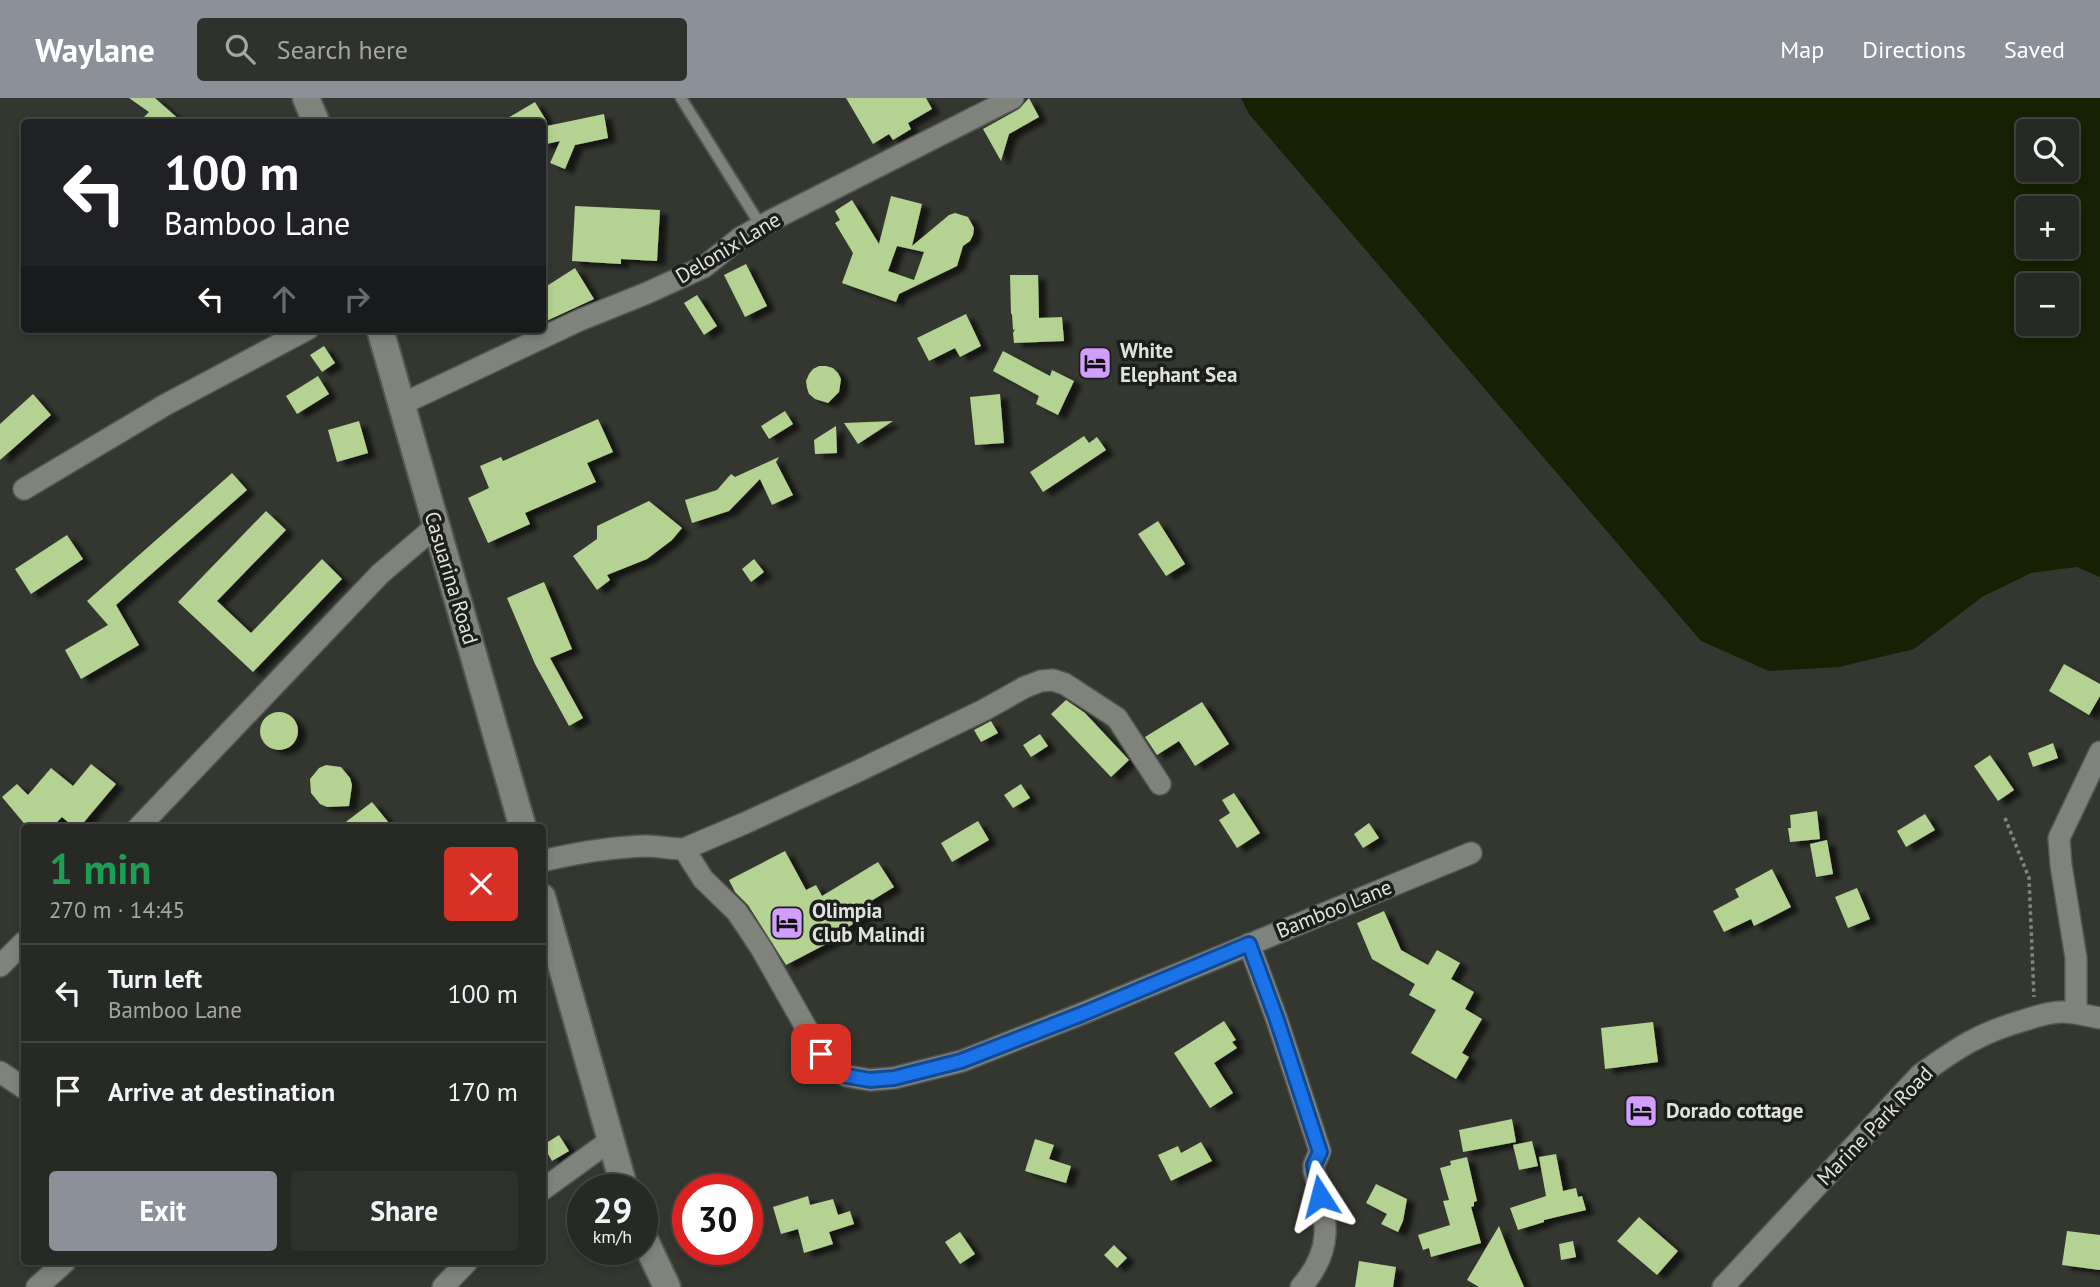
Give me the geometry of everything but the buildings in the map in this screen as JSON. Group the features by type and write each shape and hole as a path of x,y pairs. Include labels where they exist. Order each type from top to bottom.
{"street":[{"path":"306,98 315,119"},
{"name":"Delonix Lane","path":"400,405 569,325 704,267 740,238 761,226 1013,98"},
{"path":"23,489 165,405 300,333"},
{"name":"Casuarina Road","path":"381,333 522,824"},
{"path":"142,824 380,574 435,527"},
{"path":"546,861 620,848 649,846 684,849 856,772 1041,681 1053,680 1065,684 1117,718 1160,784"},
{"path":"2077,1013 2076,958 2059,838 2100,752"},
{"name":"Bamboo Lane","path":"684,849 703,879 737,912 761,948 821,1054 834,1069 847,1076 870,1080 894,1078 961,1061 1082,1014 1471,853"},
{"path":"546,911 621,1174"},
{"path":"1249,944 1320,1152 1314,1171 1324,1215 1325,1244 1321,1259 1301,1287"},
{"path":"0,966 21,945"},
{"name":"Marine Park Road","path":"1723,1287 1920,1075 1971,1040 2000,1027 2060,1012 2100,1018"},
{"path":"0,1072 21,1086"},
{"path":"546,1187 611,1140"},
{"path":"37,1287 62,1265"},
{"path":"443,1287 464,1265"},
{"path":"657,1265 667,1287"}],"lane":[{"path":"681,98 761,226"}],"path":[{"path":"2005,818 2029,878 2035,1017"}],"shaded area":[{"path":"1241,98 2100,98 2100,577 2077,567 2031,573 1982,597 1914,649 1839,667 1769,671 1701,641 1249,114"}],"place":[{"name":"White Elephant Sea","path":"1095,363"},
{"name":"Olimpia Club Malindi","path":"787,923"},
{"name":"Dorado cottage","path":"1641,1111"}],"route":[{"path":"821,1054 834,1069 847,1076 870,1080 894,1078 961,1061 1249,944 1320,1152 1314,1171 1320,1196"}]}
